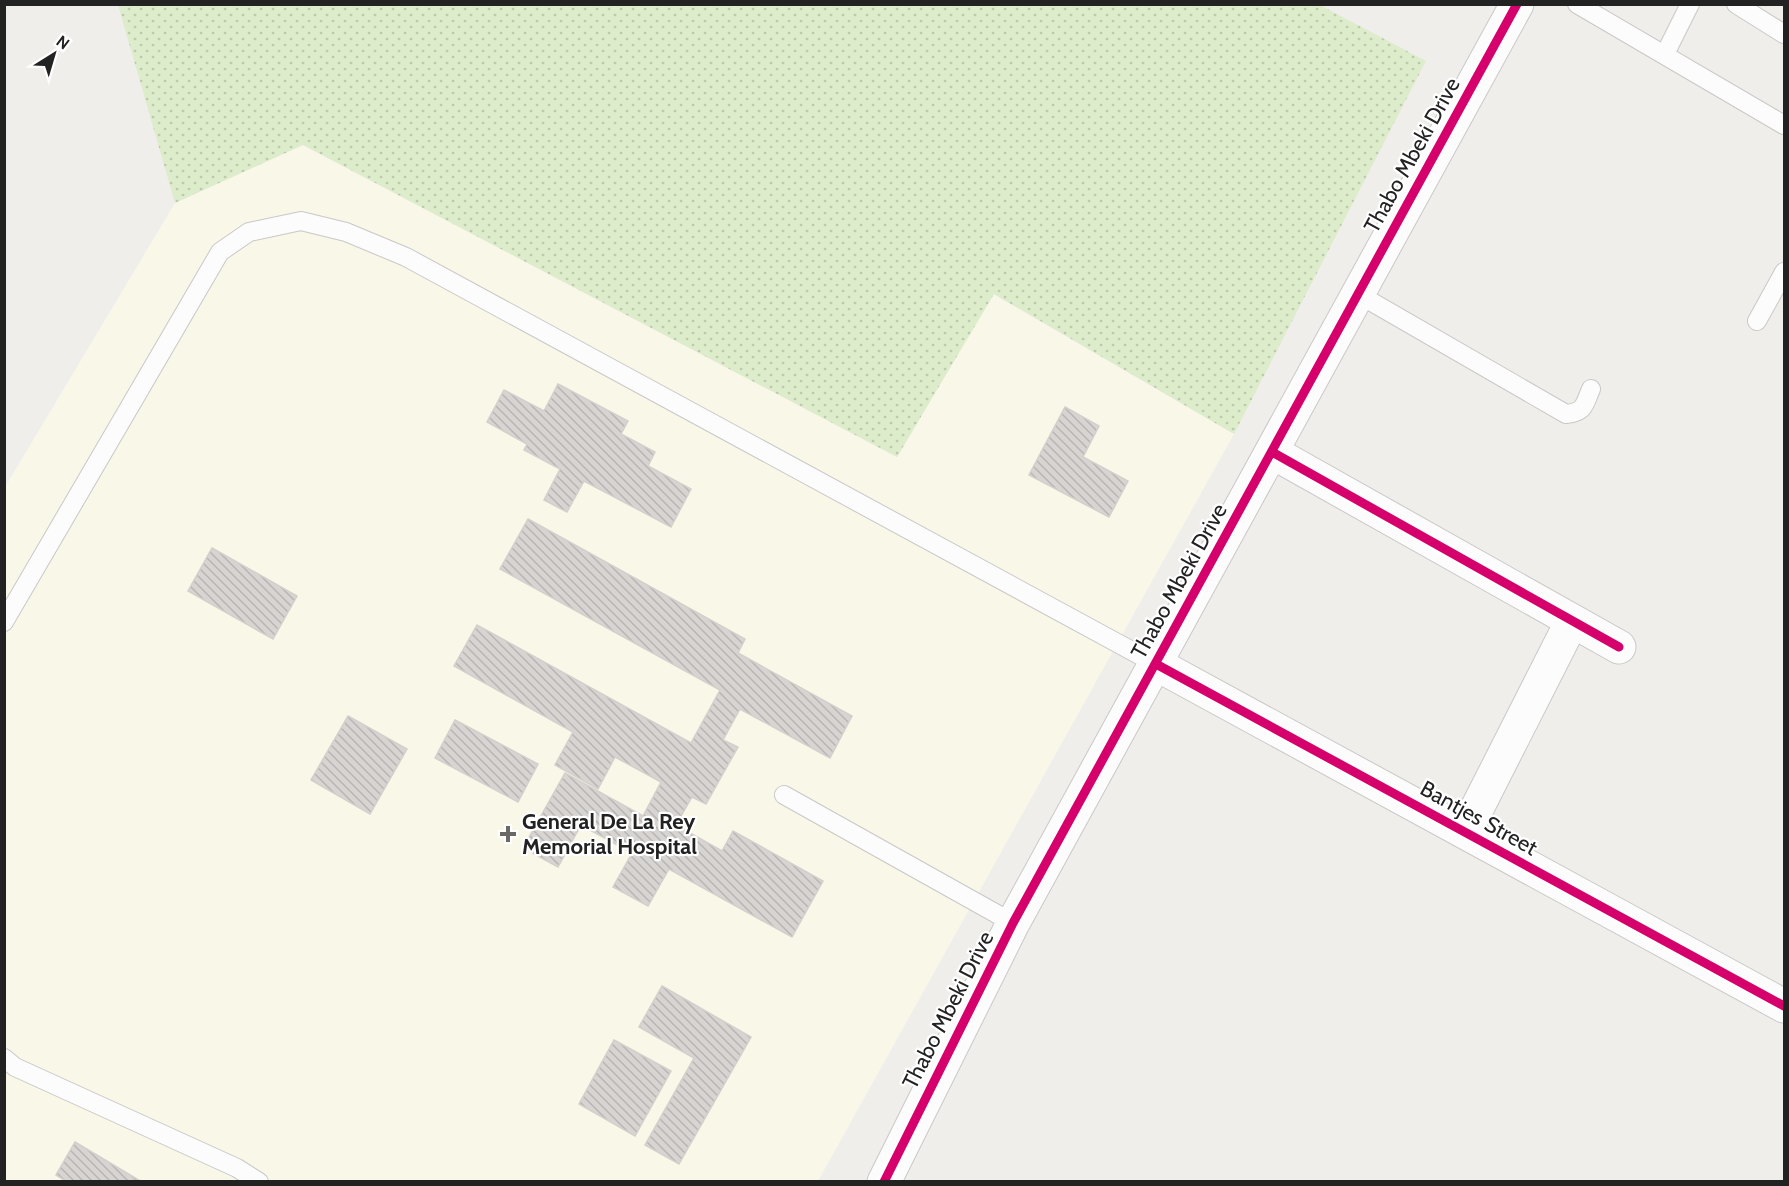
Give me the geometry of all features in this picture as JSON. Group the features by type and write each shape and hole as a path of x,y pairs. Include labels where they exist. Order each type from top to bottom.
{"street":[{"name":"Thabo Mbeki Drive","path":"884,1182 1013,922 1517,4"},
{"path":"1272,452 1619,647"},
{"path":"1465,832 1572,621"},
{"name":"Bantjes Street","path":"1155,664 1785,1006"}],"lane":[{"path":"1577,4 1785,124"},
{"path":"1665,54 1690,4"},
{"path":"1737,4 1785,34"},
{"path":"4,622 220,252 249,232 302,221 346,232 406,257 1155,664"},
{"path":"1757,321 1785,272"},
{"path":"1358,294 1566,414 1576,413 1582,409 1591,389"},
{"path":"784,795 1013,922"},
{"path":"4,1058 15,1066 237,1168 259,1182"}],"shaded area":[{"name":"General De La Rey Memorial Hospital","path":"303,145 897,457 993,294 1234,434 818,1181 5,1182 5,487 175,203"}],"green space":[{"path":"1318,4 1426,61 1234,434 994,294 897,457 303,145 175,203 118,5"}],"building":[{"path":"558,384 628,421 621,434 655,452 648,466 691,489 671,527 584,481 567,512 544,500 560,469 524,450 527,444 487,422 504,390 544,411"},
{"path":"1065,407 1099,426 1083,457 1128,481 1109,517 1029,475"},
{"path":"528,519 745,639 738,653 852,716 830,758 740,709 723,740 738,747 706,804 692,797 676,825 722,851 733,831 823,881 792,937 669,869 648,906 613,887 632,853 581,825 558,867 523,848 565,773 643,816 661,782 615,757 598,789 555,765 573,732 454,666 477,625 691,743 720,690 500,569"},
{"path":"212,548 297,596 273,639 188,591"},
{"path":"348,716 407,749 370,814 311,780"},
{"path":"455,720 538,764 518,802 435,758"},
{"path":"662,986 751,1037 679,1164 645,1145 694,1058 639,1027"},
{"path":"614,1040 671,1071 635,1136 579,1104"},
{"path":"75,1142 142,1182 67,1182 56,1175"}],"cycle path":[{"path":"884,1182 1013,923 1517,4"},
{"path":"1272,452 1619,647"},
{"path":"1156,664 1784,1006"}],"place":[{"name":"General De La Rey Memorial Hospital","path":"508,834"}]}
